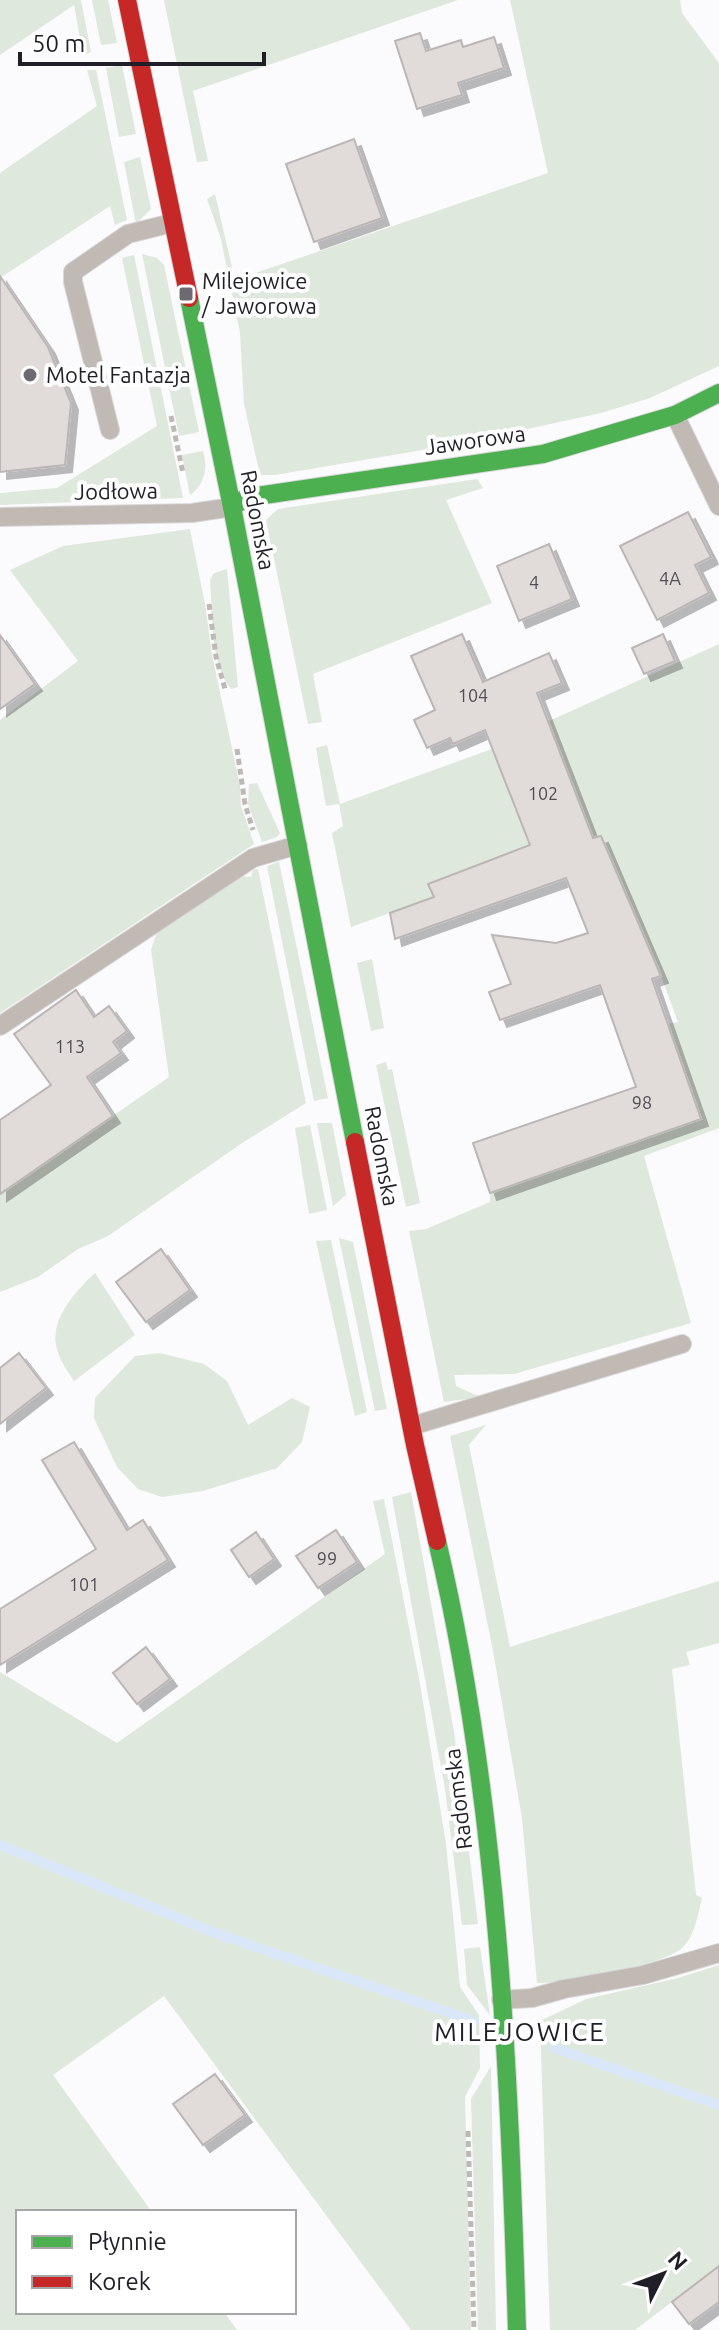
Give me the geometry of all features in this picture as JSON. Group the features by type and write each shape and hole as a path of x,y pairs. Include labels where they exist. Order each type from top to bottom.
{"main road":[{"name":"Radomska","path":"127,0 232,507 474,1731 485,1811 501,2000 512,2166 517,2330"},
{"name":"Jaworowa","path":"232,507 246,498 257,496 543,454 675,415 719,393"}],"lane":[{"path":"110,430 73,272 128,234 172,223"},
{"path":"675,415 719,506"},
{"name":"Jodłowa","path":"0,517 192,513 232,507"},
{"path":"0,1026 261,854 298,845"},
{"path":"412,1426 682,1344"},
{"path":"501,2000 532,1998 643,1975 719,1953"}],"path":[{"path":"208,599 216,657 227,692"},
{"path":"237,748 245,804 261,854"},
{"path":"468,2129 474,2330"}],"shaded area":[{"path":"0,0 81,0 91,52 83,55 74,5 0,55"},
{"path":"92,0 108,0 117,43 101,45"},
{"path":"164,0 458,0 193,91 208,161 197,162"},
{"path":"510,0 680,0 682,13 719,63 719,366 650,398 601,413 458,444 260,475 244,404 240,333 221,239 207,199 215,194 235,280 548,173"},
{"path":"122,65 136,134 119,137 106,68"},
{"path":"87,70 96,70 127,220 115,225 110,206 0,278 0,173 97,106"},
{"path":"140,157 151,209 136,224 124,162"},
{"path":"142,254 157,258 164,265 199,432 179,436"},
{"path":"134,255 183,498 0,505 0,493 57,488 157,426 122,258"},
{"path":"203,451 204,475 190,495 182,455"},
{"path":"477,479 483,488 446,500 492,603 313,674 322,722 308,724 266,520 278,509"},
{"path":"190,529 212,655 240,786 241,806 254,844 0,1013 0,720 78,661 10,570 63,546"},
{"path":"227,569 238,687 231,689 215,651 210,580 214,573"},
{"path":"719,644 719,1128 644,1156 691,1323 514,1374 454,1375 456,1386 480,1397 444,1402 409,1231 426,1229 490,1202 490,1193 701,1119 668,1024 678,1022 661,976 629,902 593,838 547,722"},
{"path":"327,745 340,804 492,749 530,845 429,883 434,897 351,927 332,833 343,826 339,804 326,806 316,748"},
{"path":"257,783 280,833 262,842 248,804 249,784"},
{"path":"279,862 328,1098 314,1101 267,866"},
{"path":"258,869 306,1103 245,1141 108,1236 78,1249 38,1277 0,1292 0,1194 169,1077 151,950 157,932 236,876 251,877 253,870"},
{"path":"372,959 384,1028 371,1031 357,963"},
{"path":"386,1062 388,1070 392,1069 420,1203 406,1207 376,1065"},
{"path":"317,1123 332,1123 346,1195 333,1206"},
{"path":"310,1125 327,1210 309,1214 295,1128"},
{"path":"339,1238 353,1242 387,1409 375,1411"},
{"path":"331,1240 367,1412 355,1416 316,1241"},
{"path":"95,1273 135,1335 74,1381 57,1350 57,1324 73,1296"},
{"path":"160,1353 204,1364 227,1381 248,1425 292,1398 310,1407 302,1442 277,1468 203,1491 162,1497 138,1489 117,1467 94,1418 95,1398 135,1356"},
{"path":"486,1425 469,1445 510,1647 719,1581 719,1643 686,1652 690,1665 672,1669 696,1895 702,1898 693,1932 686,1944 653,1962 590,1977 537,1983 522,1818 493,1651 450,1436"},
{"path":"411,1492 454,1732 478,1924 462,1925 445,1789 392,1497"},
{"path":"384,1499 420,1684 446,1844 460,1987 479,2015 480,2068 465,2097 471,2330 411,2330 164,1996 53,2075 151,2210 16,2210 16,2314 225,2314 237,2330 0,2330 0,1672 117,1743 385,1554 373,1501"},
{"path":"480,1947 490,2015 467,1985 464,1949"},
{"path":"719,1965 719,2273 715,2269 635,2330 550,2330 540,2021 586,1999 678,1978"},
{"path":"491,2066 496,2330 478,2330 471,2099"}],"building":[{"path":"420,33 426,51 461,40 463,47 494,37 504,68 458,83 462,95 417,109 395,41"},
{"path":"354,139 382,218 314,242 286,164"},
{"name":"Motel Fantazja","path":"0,276 48,347 71,403 65,465 0,472"},
{"path":"688,512 711,557 695,565 709,593 657,620 620,546"},
{"path":"549,544 572,599 519,621 497,566"},
{"path":"462,634 483,682 549,653 562,683 537,693 593,838 601,836 661,976 652,979 701,1119 490,1193 473,1143 636,1087 600,985 500,1020 489,992 511,984 492,935 556,943 588,933 566,878 395,939 390,913 434,897 428,884 530,845 485,730 453,744 450,738 427,748 414,720 435,710 411,656"},
{"path":"663,634 675,661 644,674 632,648"},
{"path":"0,635 35,684 0,709"},
{"path":"76,990 94,1017 109,1006 127,1031 113,1042 121,1053 87,1077 113,1116 0,1194 0,1120 51,1085 14,1034"},
{"path":"161,1249 190,1290 146,1322 116,1282"},
{"path":"19,1353 46,1388 0,1424 0,1368"},
{"path":"74,1442 127,1530 143,1520 168,1560 0,1665 0,1609 96,1549 42,1460"},
{"path":"336,1530 357,1562 318,1588 296,1556"},
{"path":"256,1532 274,1559 249,1577 231,1550"},
{"path":"146,1647 170,1679 137,1704 113,1673"},
{"path":"215,2074 245,2115 203,2145 173,2104"},
{"path":"719,2266 719,2302 689,2324 672,2302"}],"waterway":[{"path":"0,1845 215,1933 474,2021"},
{"path":"554,2048 719,2105"}],"traffic: fast":[{"path":"189,298 355,1142"},
{"path":"232,507 246,498 257,496 543,454 675,415 719,393"},
{"path":"437,1541 458,1638 487,1834 504,2032 517,2330"}],"traffic: jam":[{"path":"127,0 189,298"},
{"path":"355,1142 437,1541"}],"place":[{"name":"Milejowice / Jaworowa","path":"186,294"},
{"name":"Motel Fantazja","path":"30,375"}],"district":[{"name":"MILEJOWICE","path":"520,2032"}]}
